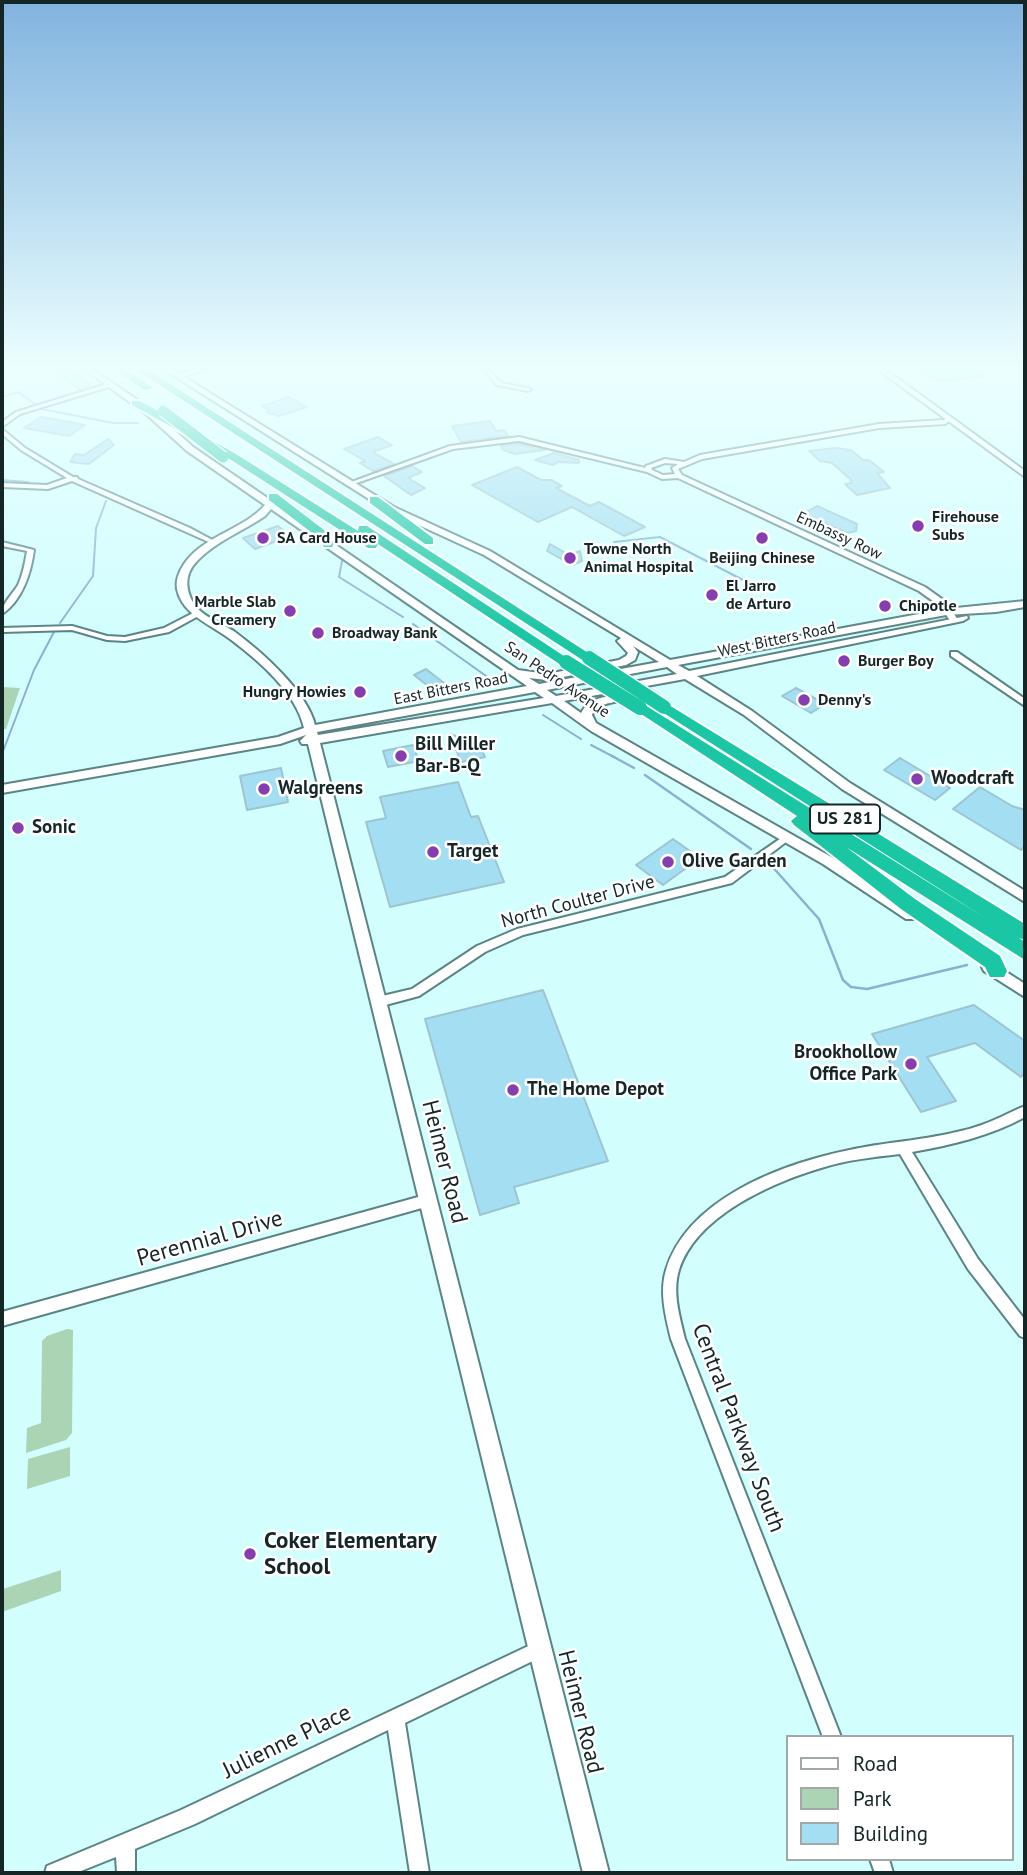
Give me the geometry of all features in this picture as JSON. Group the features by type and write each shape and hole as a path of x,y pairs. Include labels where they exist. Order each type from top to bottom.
{"highway":[{"path":"222,456 320,533 328,544"},
{"path":"233,456 322,515 393,557 411,561"},
{"name":"US 281","path":"253,456 566,662 1025,952"},
{"name":"US 281","path":"276,456 664,707 1025,933"},
{"path":"374,500 531,614 570,646"},
{"path":"734,768 892,892 993,962 996,971"},
{"path":"994,913 1025,926"}],"main road":[{"name":"San Pedro Avenue","path":"202,456 591,725 857,879 1025,991"},
{"path":"305,456 405,517 487,553 740,708"},
{"path":"1000,456 1025,475"},
{"path":"198,614 186,596 184,578 194,558 213,542 263,514 271,504"},
{"path":"232,532 272,520 296,522"},
{"name":"West Bitters Road","path":"671,665 1025,604"},
{"name":"Heimer Road","path":"198,614 236,638 298,699 312,735 596,1873"},
{"name":"West Bitters Road","path":"556,701 688,676 950,616"},
{"path":"496,696 509,684 506,667 545,677 624,663 632,656 633,650 616,637 612,629"},
{"path":"735,664 724,671 720,683 725,695 740,708 846,786 1025,897"},
{"name":"East Bitters Road","path":"2,789 280,740 296,743 312,735 496,696 671,665"},
{"path":"591,725 586,712 596,704 677,688 699,691 740,708"},
{"name":"East Bitters Road","path":"312,735 556,701"}],"street":[{"path":"34,456 213,542"},
{"name":"Embassy Row","path":"349,484 426,456"},
{"name":"Embassy Row","path":"590,456 649,471 662,477 679,476 912,586 950,616"},
{"path":"649,471 648,467 658,462 682,463 718,456"},
{"path":"679,476 675,468 682,463"},
{"path":"2,485 48,487 75,478"},
{"path":"2,544 31,550 26,579 2,612"},
{"path":"2,630 72,628 107,638 125,639 166,630 198,614"},
{"path":"954,654 1025,703"},
{"name":"North Coulter Drive","path":"378,1002 415,993 481,949 510,936 728,880 787,837"},
{"name":"Central Parkway South","path":"831,1735 678,1339 672,1314 671,1274 682,1247 703,1220 747,1193 795,1171 845,1157 904,1149 993,1127 1025,1111"},
{"path":"904,1149 973,1264 1025,1331"},
{"name":"Perennial Drive","path":"2,1319 429,1199"},
{"name":"Julienne Place","path":"54,1873 188,1817 539,1649"},
{"path":"395,1718 420,1873"},
{"path":"125,1844 126,1873"}],"green space":[{"path":"2,687 20,688 6,729 2,729"},
{"path":"67,1329 73,1330 72,1433 66,1440 26,1453 27,1428 41,1423 42,1341 47,1336"},
{"path":"70,1447 70,1476 27,1489 28,1459"},
{"path":"61,1570 61,1591 2,1612 3,1589"}],"building":[{"path":"73,456 99,456 89,464 70,462"},
{"path":"357,456 381,456 394,464 373,471 360,463 365,461"},
{"path":"544,456 566,456 579,460 579,463 558,462 553,465 535,460"},
{"path":"815,456 859,456 869,460 884,472 877,473 890,488 857,495 845,484 852,483 850,479 832,463 820,461"},
{"path":"412,466 422,472 408,478 425,488 411,495 384,476"},
{"path":"517,467 541,480 552,480 562,486 556,488 590,506 599,502 645,527 624,536 572,507 538,522 472,485"},
{"path":"817,506 857,524 856,531 847,533 803,514"},
{"name":"SA Card House","path":"278,526 290,536 255,549 243,538"},
{"name":"Towne North Animal Hospital","path":"550,544 569,555 580,551 582,561 572,565 547,551"},
{"path":"426,669 444,683 432,689 414,675"},
{"name":"Denny's","path":"796,688 825,704 811,713 782,696"},
{"path":"450,734 479,744 485,757 461,762"},
{"name":"Bill Miller Bar-B-Q","path":"413,745 419,761 388,767 383,751"},
{"name":"Woodcraft","path":"900,758 950,788 935,800 884,770"},
{"name":"Walgreens","path":"281,768 288,802 247,810 240,776"},
{"name":"Target","path":"458,782 471,817 478,816 504,882 390,907 366,822 386,818 380,797"},
{"path":"980,787 1012,806 1025,810 1025,846 1021,850 953,809"},
{"name":"Olive Garden","path":"673,839 700,858 663,885 636,865"},
{"name":"The Home Depot","path":"543,990 608,1161 514,1187 519,1203 480,1215 425,1019"},
{"name":"Brookhollow Office Park","path":"974,1005 1025,1041 1025,1072 1021,1077 975,1043 927,1057 956,1101 921,1112 872,1034"}],"waterway":[{"path":"2,480 28,482"},
{"path":"60,623 93,576 96,528 106,501"},
{"path":"614,542 660,537 743,580"},
{"path":"342,561 339,577 403,617"},
{"path":"413,624 496,683"},
{"path":"2,754 34,670 55,630"},
{"path":"543,715 581,739"},
{"path":"591,745 616,758"},
{"path":"612,756 634,768"},
{"path":"645,775 751,849"},
{"path":"769,863 819,919 843,980 851,987 867,989 967,965"}],"place":[{"name":"Firehouse Subs","path":"918,526"},
{"name":"SA Card House","path":"263,538"},
{"name":"Beijing Chinese","path":"762,538"},
{"name":"Towne North Animal Hospital","path":"570,558"},
{"name":"El Jarro de Arturo","path":"712,595"},
{"name":"Chipotle","path":"885,606"},
{"name":"Marble Slab Creamery","path":"290,611"},
{"name":"Broadway Bank","path":"318,633"},
{"name":"Burger Boy","path":"844,661"},
{"name":"Hungry Howies","path":"360,692"},
{"name":"Denny's","path":"804,700"},
{"name":"Bill Miller Bar-B-Q","path":"401,756"},
{"name":"Woodcraft","path":"917,779"},
{"name":"Walgreens","path":"264,789"},
{"name":"Sonic","path":"18,828"},
{"name":"Target","path":"433,852"},
{"name":"Olive Garden","path":"668,862"},
{"name":"Brookhollow Office Park","path":"911,1064"},
{"name":"The Home Depot","path":"513,1090"},
{"name":"Coker Elementary School","path":"250,1554"}]}
